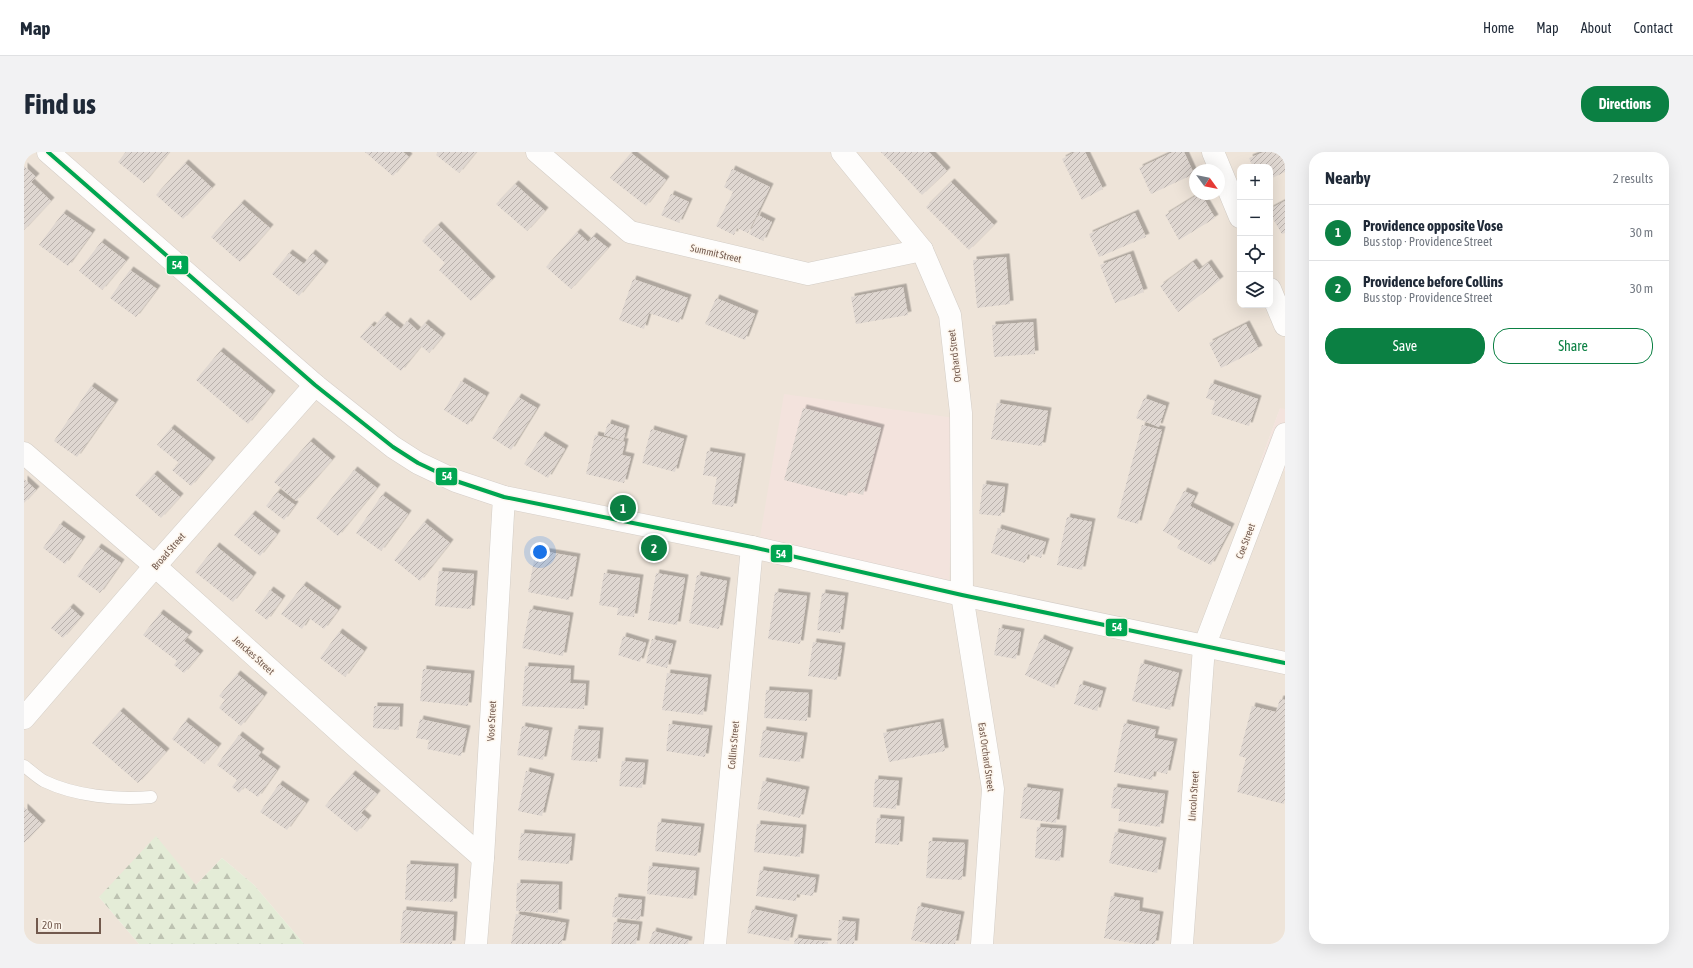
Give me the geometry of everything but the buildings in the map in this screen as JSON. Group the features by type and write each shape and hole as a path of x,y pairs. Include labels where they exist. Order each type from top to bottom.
{"street":[{"path":"48,152 315,385 393,447 418,462 456,481 504,497 752,547 962,595 1285,663"},
{"name":"Summit Street","path":"537,152 630,232 808,274 922,250"},
{"name":"Orchard Street","path":"842,152 922,250 950,315 961,413 962,595"},
{"path":"1213,152 1237,211"},
{"path":"1273,296 1285,325"},
{"name":"Broad Street","path":"24,718 155,566 315,385"},
{"name":"Coe Street","path":"1204,647 1285,434"},
{"name":"Jenckes Street","path":"24,453 155,566 354,745 483,858"},
{"name":"Vose Street","path":"476,944 483,858 504,497"},
{"name":"Collins Street","path":"715,944 752,547"},
{"name":"East Orchard Street","path":"962,595 993,789 982,944"},
{"name":"Lincoln Street","path":"1182,944 1204,647"}],"lane":[{"path":"24,766 43,780 68,790 128,799 151,797"}],"shaded area":[{"path":"24,152 1285,152 1285,409 1280,409 1260,463 1285,471 1285,944 304,944 254,885 222,858 196,885 99,897 139,944 24,944"},
{"path":"784,394 955,418 949,587 757,555"},
{"path":"1280,408 1285,409 1285,471 1260,463"}],"green space":[{"path":"156,836 196,885 222,858 254,885 304,944 139,944 99,897"}],"transit line":[{"name":"54","path":"48,152 315,385 393,447 418,463 456,481 504,497 752,547 962,595 1285,663"}],"place":[{"name":"Providence opposite Vose","path":"623,508"},
{"name":"Providence before Collins","path":"654,548"}]}
